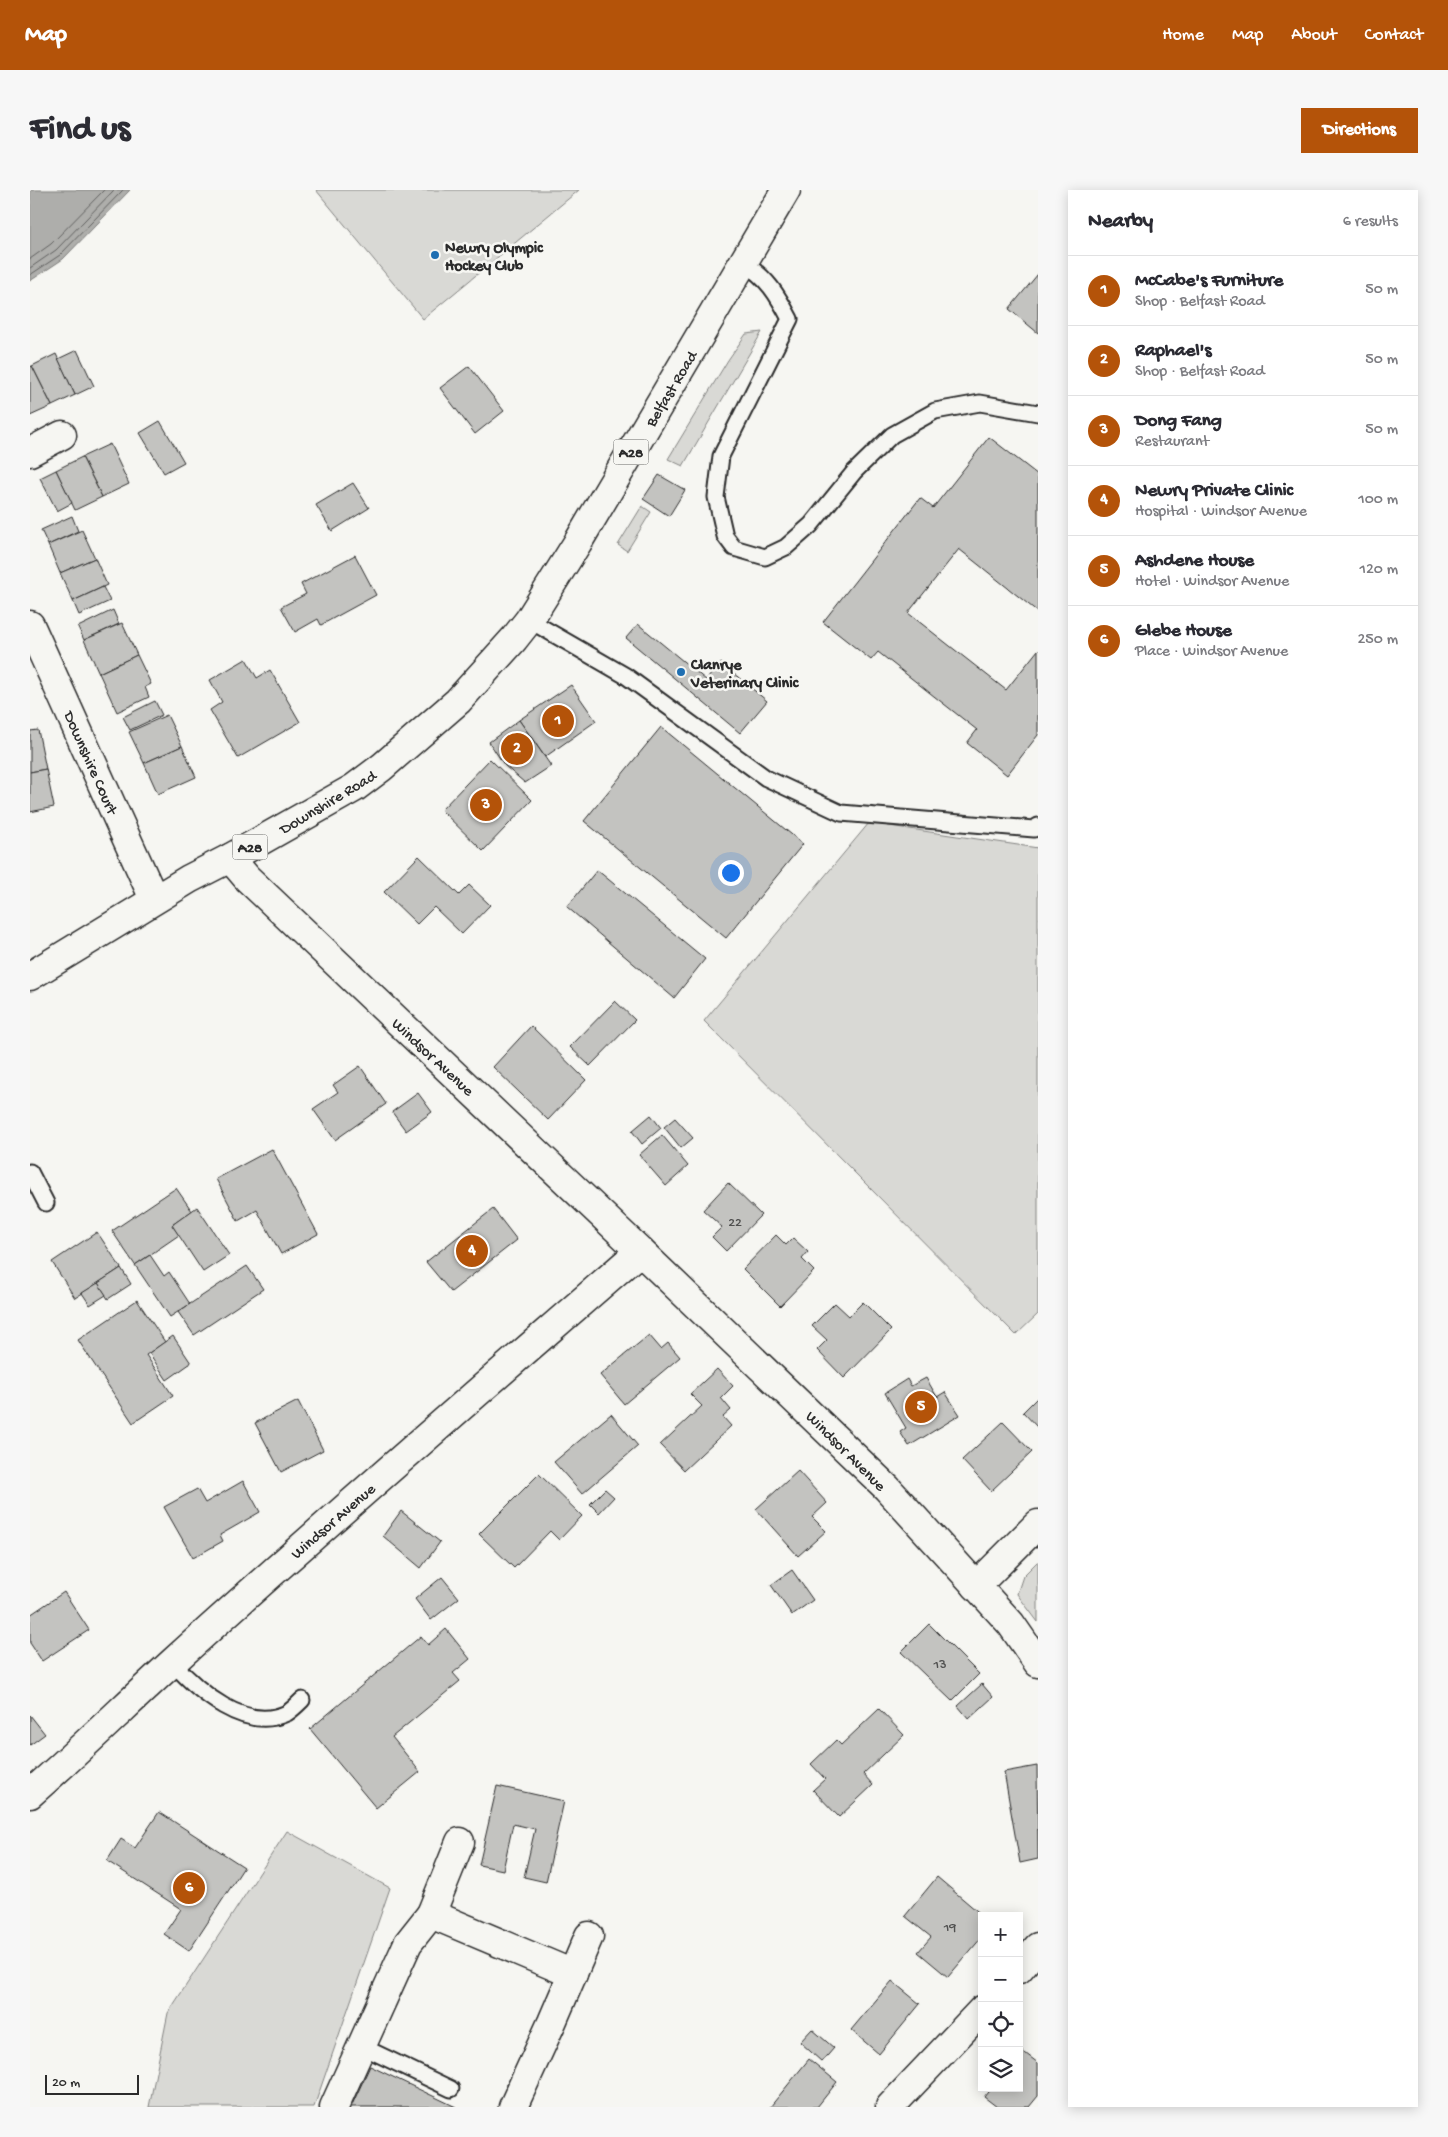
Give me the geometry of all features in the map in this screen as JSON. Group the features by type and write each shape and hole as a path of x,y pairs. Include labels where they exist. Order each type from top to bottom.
{"main road":[{"name":"Belfast Road","path":"458,701 514,640 529,620 578,542 786,190"},
{"path":"30,452 62,435"},
{"name":"Downshire Court","path":"30,625 154,899"},
{"name":"Downshire Road","path":"30,976 154,899 354,788 382,767 458,701"},
{"name":"Windsor Avenue","path":"230,858 247,878 640,1251 886,1488 1011,1624 1038,1663"},
{"name":"Windsor Avenue","path":"30,1794 90,1742 172,1662 640,1251"},
{"path":"976,1586 1038,1524"},
{"path":"334,2107 408,1943 431,1914 460,1842"},
{"path":"431,1914 573,1974"},
{"path":"513,2107 573,1974 588,1936"},
{"path":"1023,1964 1038,1947"},
{"path":"890,2107 978,2014"}],"lane":[{"path":"744,263 763,275 776,293 790,319 721,456 716,497 725,536 734,548 765,557 786,547 811,525 854,472 892,435 935,410 980,403 1038,412"},
{"path":"529,620 626,676 766,778 841,813 1034,830 1038,826"},
{"path":"30,1172 46,1203"},
{"path":"172,1662 190,1682 216,1703 246,1716 271,1717 287,1712 302,1700"},
{"path":"361,2046 451,2089"}],"shaded area":[{"name":"Newry Olympic Hockey Club","path":"316,190 579,190 423,319"},
{"path":"762,332 683,466 668,459 728,360 746,334"},
{"path":"642,506 651,512 627,551 618,545"},
{"path":"869,823 1038,848 1038,1314 1016,1335 704,1021"},
{"path":"1038,1561 1038,1622 1017,1594 1023,1576"},
{"path":"287,1831 390,1888 314,2107 149,2107 168,2013"}],"water":[{"path":"32,190 130,190 63,259 30,281 30,192"}],"building":[{"path":"1038,274 1038,333 1009,309"},
{"path":"77,350 94,386 75,395 58,359"},
{"path":"56,354 75,395 52,406 32,366"},
{"path":"32,366 52,406 30,416 30,367"},
{"path":"469,366 504,411 475,434 440,388"},
{"path":"160,421 184,462 164,473 140,433"},
{"path":"989,437 1038,475 1038,612 959,549 908,613 1006,690 1038,650 1038,735 1007,775 967,743 977,730 878,652 871,660 823,622 920,498 933,508"},
{"path":"110,444 129,484 102,497 82,457"},
{"path":"82,457 102,497 75,510 56,470"},
{"path":"56,470 72,503 57,511 40,478"},
{"path":"659,475 685,490 669,516 643,499"},
{"path":"353,483 369,508 332,531 316,505"},
{"path":"72,516 78,531 48,545 41,530"},
{"path":"82,530 95,558 60,573 48,545"},
{"path":"355,555 376,595 321,625 318,619 295,632 281,607 306,594 301,584"},
{"path":"95,558 107,585 73,601 60,573"},
{"path":"103,587 110,601 79,615 73,601"},
{"path":"113,610 119,624 84,640 78,627"},
{"path":"122,623 137,655 99,673 84,640"},
{"name":"Clanrye Veterinary Clinic","path":"638,624 706,680 721,663 767,701 740,733 626,638"},
{"path":"137,655 151,684 145,687 149,697 117,712 99,673"},
{"path":"246,659 257,678 270,670 300,722 238,758 210,710 222,702 210,680"},
{"path":"571,685 596,721 545,757 519,720"},
{"path":"155,701 162,715 130,730 123,717"},
{"path":"167,715 182,746 144,763 129,732"},
{"path":"519,720 551,766 525,783 505,766 489,742"},
{"path":"661,727 803,844 726,938 584,821"},
{"path":"38,730 46,769 30,772 30,731"},
{"path":"182,746 196,777 158,794 144,763"},
{"path":"490,759 532,800 483,851 441,810"},
{"path":"46,769 54,807 30,812 30,772"},
{"path":"419,856 459,895 469,885 490,905 462,934 434,907 417,924 384,892"},
{"path":"597,870 705,959 674,998 567,907"},
{"path":"615,1001 635,1020 590,1066 570,1047"},
{"path":"531,1026 586,1080 548,1120 493,1067"},
{"path":"360,1066 386,1104 335,1140 313,1109 338,1092 333,1085"},
{"path":"418,1093 432,1112 406,1131 392,1112"},
{"path":"651,1115 661,1128 642,1144 632,1131"},
{"path":"675,1118 693,1138 681,1148 664,1127"},
{"path":"662,1135 688,1166 666,1186 639,1155"},
{"path":"272,1149 318,1234 281,1254 257,1210 238,1221 216,1179"},
{"path":"728,1183 761,1215 726,1251 712,1237 722,1227 703,1210"},
{"path":"176,1188 192,1211 172,1225 179,1235 135,1265 112,1231"},
{"path":"197,1207 229,1255 203,1272 172,1225"},
{"path":"493,1209 517,1240 451,1292 426,1262"},
{"path":"97,1232 121,1268 75,1298 52,1262"},
{"path":"776,1235 786,1245 793,1238 808,1252 802,1259 814,1271 780,1306 743,1269"},
{"path":"150,1255 164,1276 169,1272 190,1304 170,1317 135,1265"},
{"path":"247,1266 263,1289 194,1335 178,1312"},
{"path":"121,1268 131,1284 108,1299 98,1283"},
{"path":"98,1283 106,1295 90,1305 82,1293"},
{"path":"137,1300 165,1342 146,1355 173,1396 133,1423 78,1340"},
{"path":"863,1302 891,1330 844,1378 817,1350 827,1340 812,1326 835,1303 849,1316"},
{"path":"649,1335 661,1349 668,1343 680,1357 624,1404 600,1375"},
{"path":"173,1336 191,1363 167,1380 149,1353"},
{"path":"717,1369 733,1386 721,1398 731,1410 723,1417 731,1426 684,1470 660,1445 702,1406 690,1394"},
{"path":"926,1378 937,1397 945,1392 960,1415 909,1446 900,1432 906,1428 885,1393 907,1379 911,1386"},
{"path":"1038,1397 1038,1428 1023,1412"},
{"path":"298,1401 323,1450 281,1472 255,1423"},
{"path":"611,1414 638,1446 582,1494 554,1462"},
{"path":"1003,1422 1032,1452 991,1491 962,1460"},
{"path":"798,1471 827,1503 812,1517 826,1531 798,1556 756,1509"},
{"path":"539,1474 582,1516 559,1540 550,1531 514,1568 479,1534"},
{"path":"243,1481 260,1512 220,1535 223,1541 193,1558 164,1507 197,1489 205,1503"},
{"path":"605,1489 614,1497 599,1513 590,1504"},
{"path":"401,1511 440,1542 421,1568 383,1536"},
{"path":"792,1570 813,1600 792,1615 771,1585"},
{"path":"442,1577 459,1598 431,1620 415,1599"},
{"path":"64,1592 89,1630 42,1661 30,1643 30,1615"},
{"path":"929,1624 979,1674 952,1701 901,1652"},
{"path":"446,1629 470,1659 453,1673 460,1681 392,1737 420,1772 376,1808 310,1729 421,1636 428,1645"},
{"path":"982,1684 993,1697 969,1719 958,1706"},
{"path":"879,1709 904,1735 863,1774 873,1785 839,1817 813,1790 825,1779 811,1764 836,1740 841,1745"},
{"path":"30,1715 45,1734 30,1745"},
{"path":"1037,1766 1038,1859 1020,1863 1004,1772"},
{"path":"497,1786 564,1801 546,1882 524,1877 535,1829 513,1824 503,1870 479,1865"},
{"path":"159,1812 244,1867 189,1951 164,1934 181,1909 107,1861 121,1839 135,1848"},
{"path":"937,1877 978,1912 978,1942 948,1977 918,1952 931,1937 905,1916"},
{"path":"892,1981 920,2004 879,2054 851,2030"},
{"path":"812,2029 834,2048 822,2062 800,2042"},
{"path":"1023,2052 1038,2063 1038,2096 1029,2107 997,2107 984,2097 988,2092 1023,2092"},
{"path":"809,2059 837,2082 817,2107 770,2107"},
{"path":"370,2066 456,2107 351,2107"}],"place":[{"name":"Newry Olympic Hockey Club","path":"435,255"},
{"name":"Clanrye Veterinary Clinic","path":"681,672"},
{"name":"McCabe's Furniture","path":"558,721"},
{"name":"Raphael's","path":"517,749"},
{"name":"Dong Fang","path":"486,805"},
{"name":"Newry Private Clinic","path":"472,1251"},
{"name":"Ashdene House","path":"921,1407"},
{"name":"Glebe House","path":"189,1888"}]}
